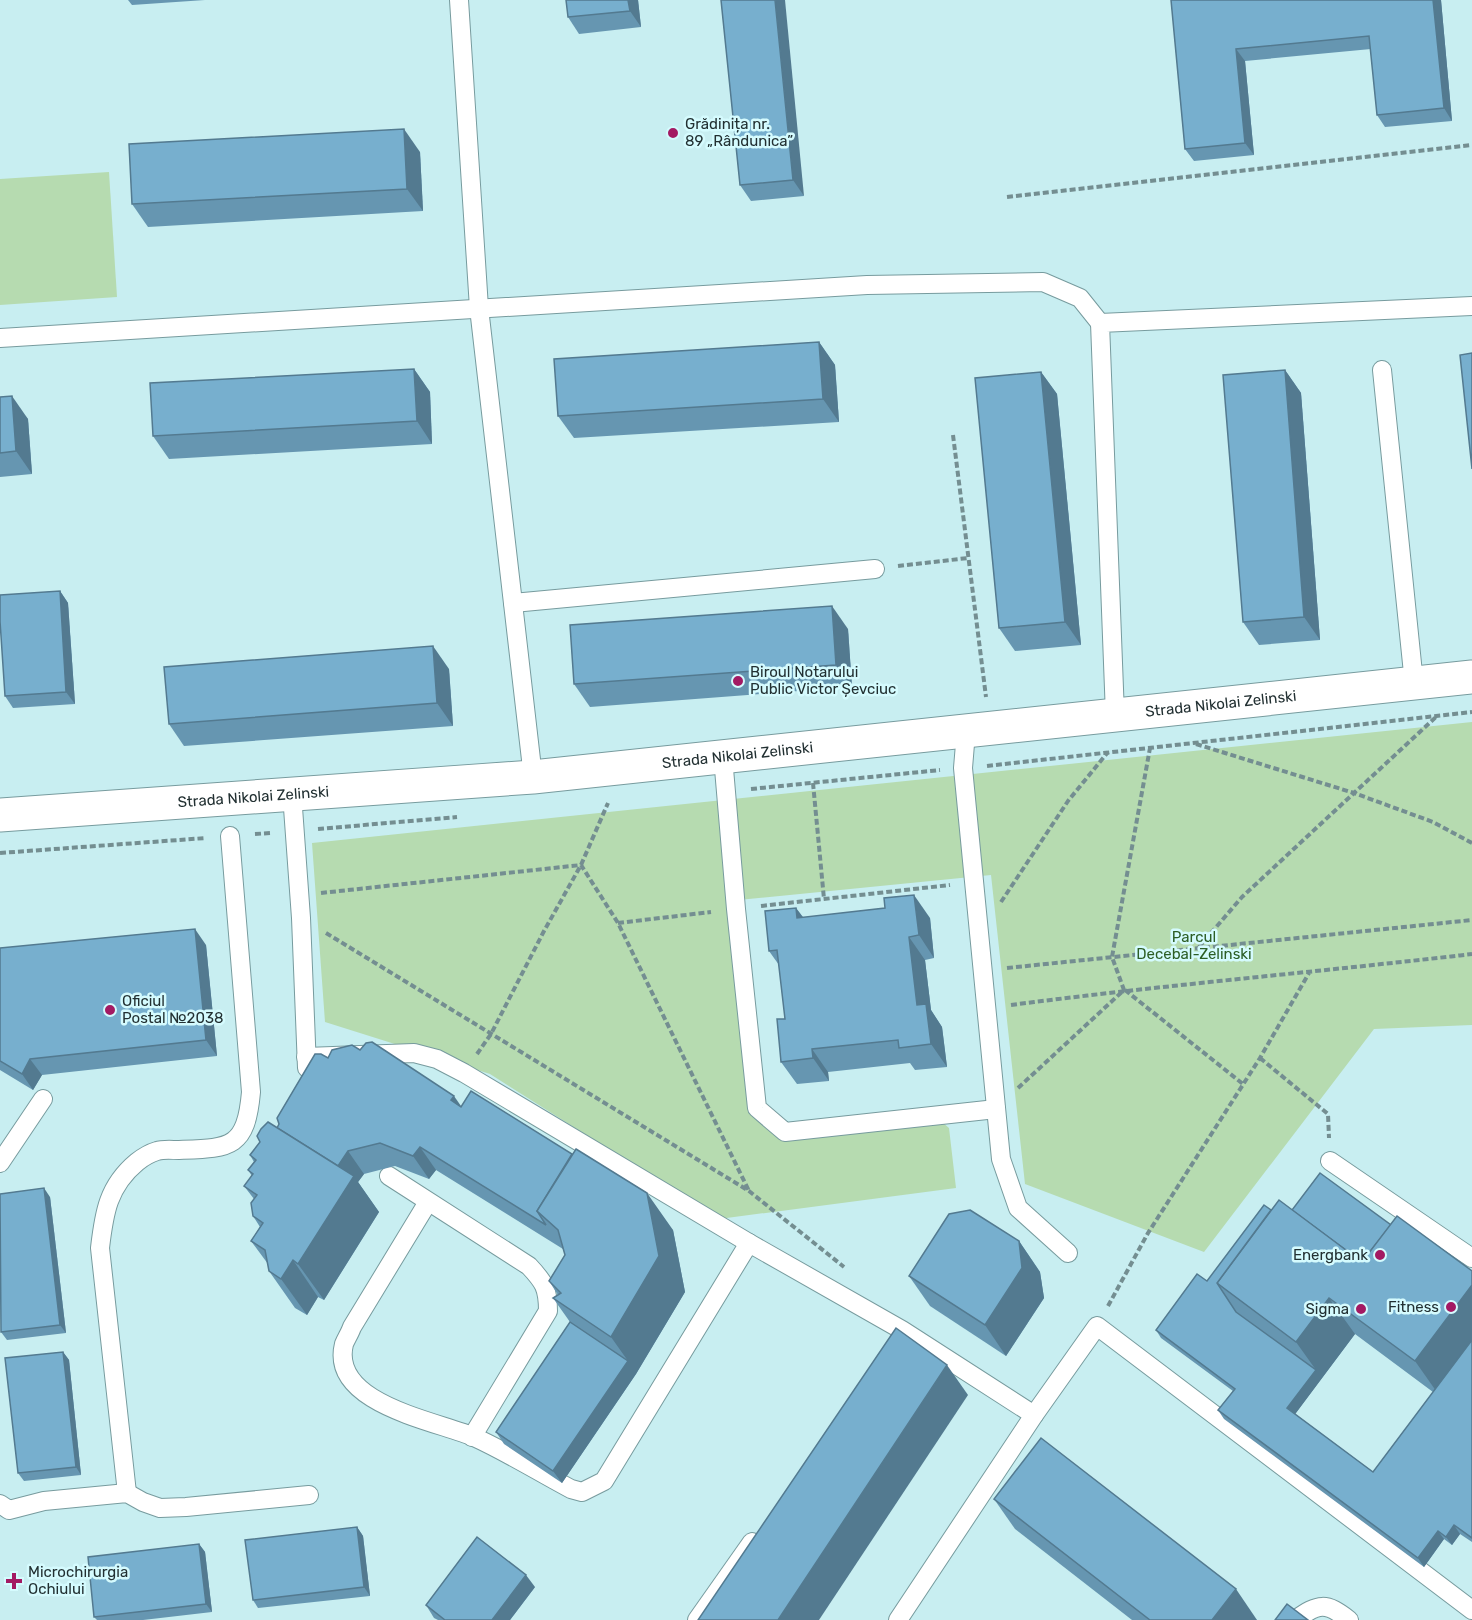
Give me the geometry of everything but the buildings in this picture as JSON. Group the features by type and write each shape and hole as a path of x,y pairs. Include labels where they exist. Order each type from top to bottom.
{"street":[{"name":"Strada Nikolai Zelinski","path":"0,816 532,777 1472,677"}],"lane":[{"path":"459,0 479,308 532,777"},
{"path":"0,338 867,285 1043,282 1080,298 1100,324 1115,715"},
{"path":"1100,324 1472,306"},
{"path":"1382,370 1414,684"},
{"path":"513,603 875,569"},
{"path":"966,732 963,768 1001,1159 1018,1208 1068,1253"},
{"path":"723,757 757,1108 785,1131 996,1108"},
{"path":"292,794 300,896 308,1085"},
{"path":"127,1493 100,1248 103,1225 115,1186 141,1159 157,1150 226,1146 236,1140 244,1130 251,1092 230,836"},
{"path":"306,1057 414,1053 437,1059 858,1305 899,1334 1034,1415"},
{"path":"0,1163 43,1099"},
{"path":"1330,1161 1472,1258"},
{"path":"390,1176 529,1266 541,1279 548,1295 548,1311 472,1437"},
{"path":"428,1202 352,1328 344,1345 345,1369 355,1383 370,1397 393,1410 472,1437 571,1489 582,1492 604,1481 749,1242"},
{"path":"898,1620 1034,1415 1097,1326 1469,1602"},
{"path":"0,1503 9,1509 44,1501 127,1493 160,1508 309,1495"},
{"path":"696,1620 765,1523"},
{"path":"1295,1620 1306,1612 1321,1606 1334,1609 1349,1620"}],"path":[{"path":"1007,197 1472,146"},
{"path":"953,435 987,704"},
{"path":"875,569 968,558"},
{"path":"1199,947 1242,897 1438,716"},
{"path":"1192,743 1354,793 1433,822 1472,843"},
{"path":"1150,748 1112,957 1124,990 1243,1084"},
{"path":"979,935 1068,801 1108,752"},
{"path":"813,783 824,899"},
{"path":"464,1073 491,1034 581,865 609,803"},
{"path":"300,896 581,865"},
{"path":"581,865 618,923 749,1191"},
{"path":"618,923 974,882"},
{"path":"301,918 749,1191 840,1263 854,1279 860,1293 858,1305"},
{"path":"983,970 1472,920"},
{"path":"987,1008 1124,990 1309,973 1472,954"},
{"path":"1097,1326 1148,1233 1260,1058 1309,973"},
{"path":"996,1108 1124,990"},
{"path":"1260,1058 1328,1114 1330,1161"}],"green space":[{"path":"109,172 117,297 0,305 0,179"},
{"name":"Parcul Decebal-Zelinski","path":"1472,722 1472,1025 1374,1029 1204,1252 1025,1184 991,875 728,901 748,1098 780,1132 942,1122 949,1128 956,1188 719,1219 490,1074 325,1022 312,843"}],"place":[{"name":"Grădinița nr. 89 „Rândunica”","path":"673,133"},
{"name":"Biroul Notarului Public Victor Șevciuc","path":"738,681"},
{"name":"Oficiul Postal №2038","path":"110,1010"},
{"name":"Energbank","path":"1380,1255"},
{"name":"Fitness","path":"1451,1307"},
{"name":"Sigma","path":"1361,1309"},
{"name":"Microchirurgia Ochiului","path":"14,1581"}]}
